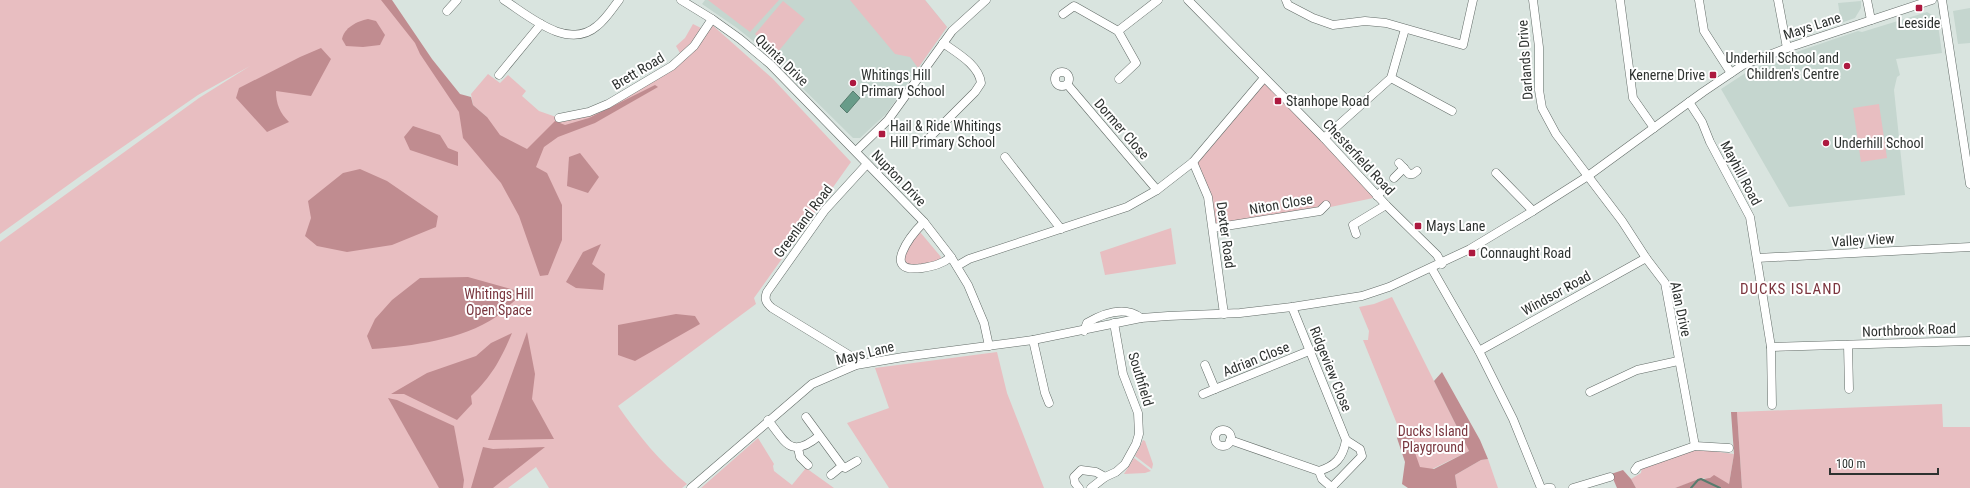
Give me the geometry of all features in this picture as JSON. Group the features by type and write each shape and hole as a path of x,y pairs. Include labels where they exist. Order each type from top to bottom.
{"street":[{"path":"447,11 457,0"},
{"path":"504,0 557,33 570,36 582,34 596,27 619,0"},
{"name":"Quinta Drive","path":"681,0 741,39 770,64 856,151"},
{"path":"856,151 888,120 952,31 986,0"},
{"path":"1118,30 1158,0"},
{"name":"Chesterfield Road","path":"1188,0 1324,138 1377,196 1437,255 1442,264"},
{"path":"1286,0 1288,5 1313,18 1333,25 1366,21 1386,23 1405,30 1463,45 1473,0"},
{"name":"Darlands Drive","path":"1533,0 1539,47 1539,90 1542,108 1556,134 1588,176"},
{"path":"1620,0 1633,98 1654,128"},
{"path":"1778,0 1787,48"},
{"path":"1867,0 1871,20"},
{"name":"Mays Lane","path":"691,488 768,420 812,384 856,366 880,360 1033,340 1084,331 1114,323 1142,318 1224,314 1292,307 1370,294 1442,264 1533,211 1588,176 1731,73 1757,59 1932,0"},
{"path":"1942,0 1970,184"},
{"path":"1700,2 1704,31 1731,73"},
{"path":"1063,14 1074,6 1118,30 1136,63 1119,79"},
{"name":"Brett Road","path":"559,118 589,112 608,104 672,66 694,46 712,19"},
{"path":"499,76 541,24"},
{"path":"1324,138 1391,78 1405,30"},
{"path":"928,139 975,92 981,83 980,75 961,56 943,44"},
{"path":"957,266 969,259 1127,207 1157,190 1193,162 1264,78"},
{"path":"1391,78 1452,111"},
{"name":"Dormer Close","path":"1067,84 1157,190"},
{"name":"Mayhill Road","path":"1689,102 1702,122 1710,142 1750,217 1771,347 1772,405"},
{"name":"Nupton Drive","path":"856,151 924,222 957,266 984,323 990,346"},
{"path":"1005,157 1061,229"},
{"name":"Dexter Road","path":"1193,162 1208,197 1224,314"},
{"name":"Greenland Road","path":"856,366 849,355 772,308 766,303 765,298 767,292 825,210 867,164"},
{"path":"1394,178 1402,166 1410,174 1417,171"},
{"path":"1496,173 1533,211"},
{"name":"Alan Drive","path":"1588,176 1622,221 1646,258 1665,283 1678,361 1695,446"},
{"path":"1377,196 1386,187"},
{"name":"Niton Close","path":"1213,228 1320,211 1326,205"},
{"path":"1356,234 1353,225 1386,205"},
{"name":"Nupton Drive","path":"924,222 915,232 902,252 902,264 913,269 936,266 951,258"},
{"name":"Valley View","path":"1757,258 1970,247"},
{"name":"Windsor Road","path":"1479,351 1646,258"},
{"path":"1432,268 1479,351 1513,419 1541,488"},
{"name":"Ridgeview Close","path":"1292,307 1346,440 1360,449 1362,456 1334,486 1330,486 1322,479 1319,471"},
{"name":"Mays Lane","path":"1084,331 1087,323 1108,313 1134,313 1142,318"},
{"name":"Southfield","path":"1091,488 1105,476 1116,472 1125,464 1136,444 1139,429 1138,413 1123,374 1114,323"},
{"path":"1033,340 1044,393 1049,403"},
{"name":"Northbrook Road","path":"1771,347 1970,341"},
{"name":"Northbrook Road","path":"1848,345 1849,389"},
{"name":"Adrian Close","path":"1205,364 1215,389 1309,351"},
{"path":"1590,392 1637,370 1678,361"},
{"path":"1203,394 1215,389"},
{"path":"806,417 842,466 845,468 857,461"},
{"path":"768,420 784,441 798,448 804,447 819,436"},
{"path":"1230,440 1319,471 1336,463 1342,456 1346,440"},
{"path":"1635,470 1638,466 1695,446 1729,448"},
{"path":"798,448 800,457 808,465"},
{"path":"831,475 842,466"},
{"path":"1079,488 1075,483 1074,477 1081,470 1096,472 1105,476"},
{"path":"1573,488 1610,477"}],"shaded area":[{"name":"Whitings Hill Primary School","path":"705,0 925,0 947,27 886,114 860,138 853,138 763,49 737,28 702,4"},
{"path":"1861,1 1861,8 1855,18 1841,23 1838,3"},
{"path":"1970,8 1970,43 1958,44 1953,11"},
{"name":"Underhill School","path":"1927,12 1937,18 1942,53 1896,59 1900,75 1897,77 1894,90 1905,195 1789,207 1721,89 1750,70 1805,49 1858,31 1862,32"},
{"path":"853,91 860,98 847,113 840,106"}],"green space":[{"name":"Whitings Hill Open Space","path":"0,0 385,0 462,105 487,117 473,105 471,94 488,74 500,83 508,75 526,91 522,96 539,111 559,118 589,112 672,66 710,23 772,78 851,162 754,298 756,304 618,406 650,448 677,476 687,484 682,488 549,488 536,467 508,488 0,488 0,242 199,98 250,66 198,95 0,234"},
{"path":"381,0 392,0 432,59 460,94 471,97 473,105 487,117 500,135 527,149 555,121 565,125 589,118 655,85 658,87 595,123 558,137 544,147 536,167 547,173 562,205 562,240 548,275 540,276 519,216 501,183 463,138 459,112 420,54 415,43"},
{"path":"708,0 779,0 750,32"},
{"path":"850,0 925,0 947,27 918,68 910,57 895,54"},
{"path":"783,1 805,19 777,53 755,34"},
{"path":"368,19 376,21 385,35 380,45 363,47 346,46 342,39 348,28 355,23"},
{"path":"693,24 701,28 691,43 680,53 676,46 685,38"},
{"path":"321,48 331,59 311,96 276,91 279,108 289,122 267,132 236,98 239,88"},
{"path":"1264,78 1378,197 1254,223 1213,228 1193,162"},
{"path":"1879,104 1887,158 1861,162 1853,108"},
{"path":"413,126 440,135 448,148 458,152 458,166 410,150 404,137"},
{"path":"580,153 599,177 588,193 567,186 569,157"},
{"path":"360,169 387,181 438,216 436,227 392,245 347,252 317,246 305,236 311,218 308,201 343,173"},
{"path":"1171,228 1176,264 1105,275 1100,252"},
{"path":"920,232 941,257 938,262 912,266 907,264 905,260 905,251"},
{"path":"601,244 592,264 605,274 603,290 576,288 566,282 583,252"},
{"name":"Whitings Hill Open Space","path":"468,277 525,293 496,317 483,325 468,331 420,344 372,349 367,336 375,319 392,300 420,278"},
{"name":"Ducks Island Playground","path":"1392,297 1469,451 1418,476 1363,340 1368,340 1369,331 1359,307 1374,304"},
{"path":"676,314 695,316 700,324 635,361 618,355 618,325"},
{"path":"527,332 535,374 532,399 554,439 488,440"},
{"path":"512,333 495,367 485,381 471,396 472,404 457,420 404,394 391,394 427,373 476,356 491,343"},
{"path":"997,352 1007,393 1044,488 889,488 847,423 889,408 875,368"},
{"path":"1442,372 1480,440 1488,459 1481,460 1455,475 1457,488 1408,488 1402,484 1405,462 1397,438 1397,426 1403,426 1415,442 1414,450 1420,467 1434,469 1469,451 1434,381"},
{"path":"388,398 397,400 454,426 464,480 463,488 439,488"},
{"path":"1942,404 1943,427 1970,427 1970,488 1742,488 1737,412"},
{"path":"1731,412 1737,412 1742,488 1675,488 1696,480 1710,478 1714,475 1729,484 1734,454"},
{"path":"758,438 774,464 774,471 792,485 806,468 834,488 701,488"},
{"path":"1143,440 1145,441 1153,464 1152,469 1135,456"},
{"path":"483,447 493,449 545,447 493,488 471,488"},
{"path":"1696,449 1734,454 1729,484 1704,478 1675,488 1636,488 1631,479 1641,473 1642,467"},
{"path":"1134,458 1151,471 1145,473 1124,474"},
{"path":"1488,459 1498,488 1457,488 1455,475 1481,460"},
{"path":"1623,470 1631,479 1636,488 1617,488 1611,474"}],"waterway":[{"path":"1691,488 1698,480 1701,479 1720,488"}],"place":[{"name":"Leeside","path":"1919,8"},
{"name":"Underhill School and Children's Centre","path":"1847,66"},
{"name":"Kenerne Drive","path":"1713,75"},
{"name":"Whitings Hill Primary School","path":"853,83"},
{"name":"Stanhope Road","path":"1278,101"},
{"name":"Hail & Ride Whitings Hill Primary School","path":"882,134"},
{"name":"Underhill School","path":"1826,143"},
{"name":"Mays Lane","path":"1418,226"},
{"name":"Connaught Road","path":"1472,253"}],"district":[{"name":"DUCKS ISLAND","path":"1791,289"}]}
